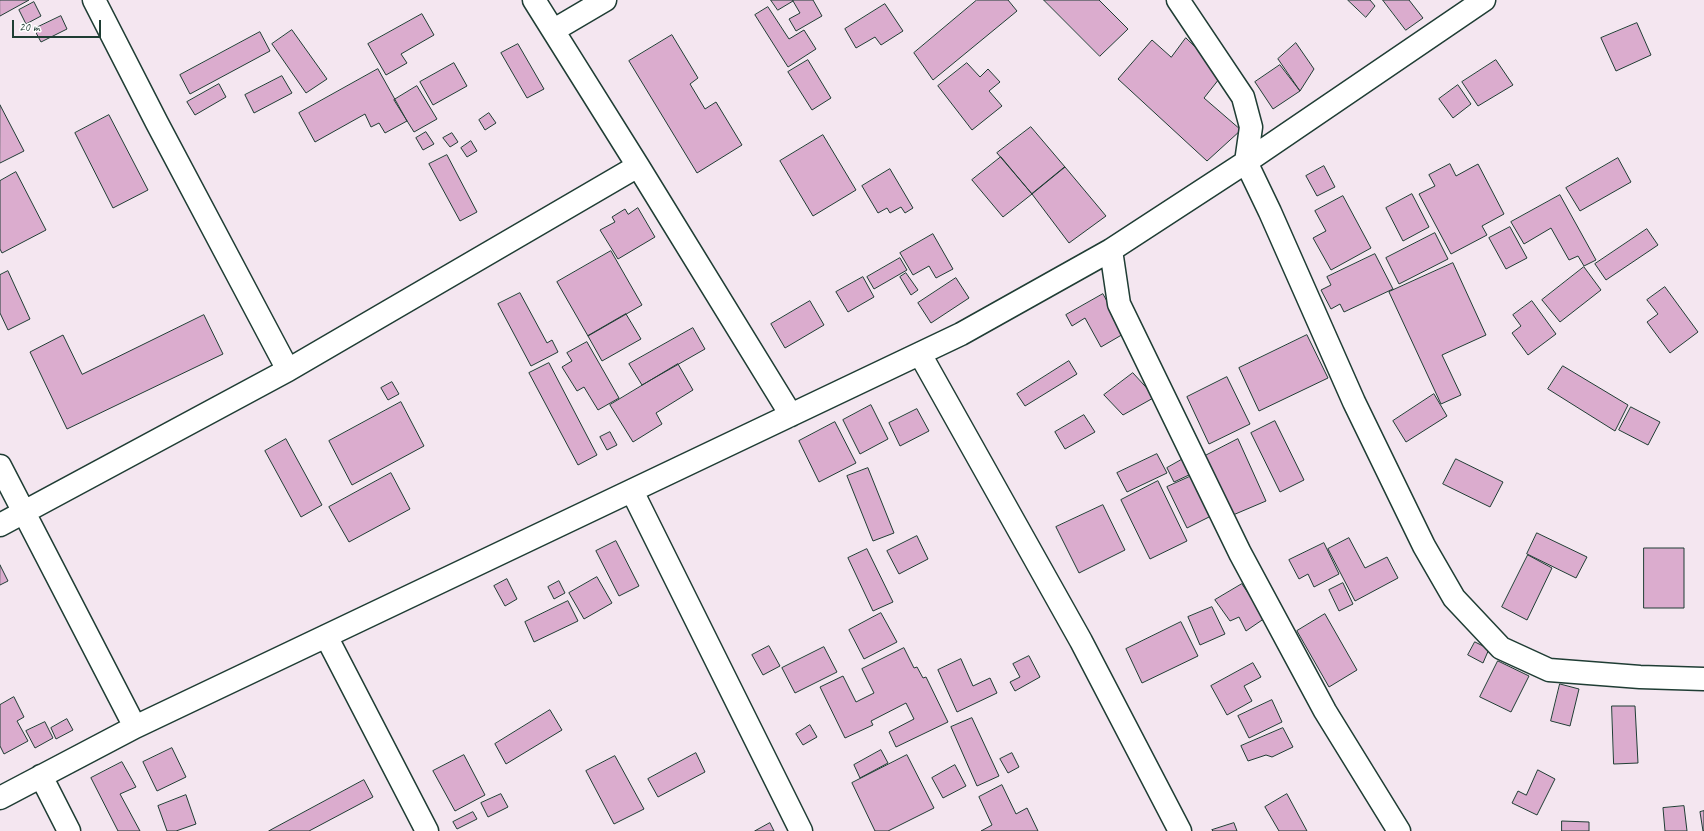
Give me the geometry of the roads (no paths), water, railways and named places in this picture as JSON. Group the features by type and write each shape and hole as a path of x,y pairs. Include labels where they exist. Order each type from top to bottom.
{"street":[{"path":"94,0 157,123 288,370"},
{"path":"534,0 554,30 791,415"},
{"path":"554,30 605,0"},
{"path":"1178,0 1243,97 1251,127 1246,162 1270,212 1361,416 1424,546 1454,598 1501,648 1549,670 1640,677 1704,679"},
{"path":"0,798 135,727 961,334 1111,250 1246,162 1484,0"},
{"path":"0,525 288,370 638,166"},
{"path":"1111,250 1119,304 1240,553 1325,711 1399,831"},
{"path":"920,354 1081,641 1180,831"},
{"path":"0,466 135,727"},
{"path":"632,490 801,831"},
{"path":"326,636 427,831"},
{"path":"41,776 69,831"}]}
